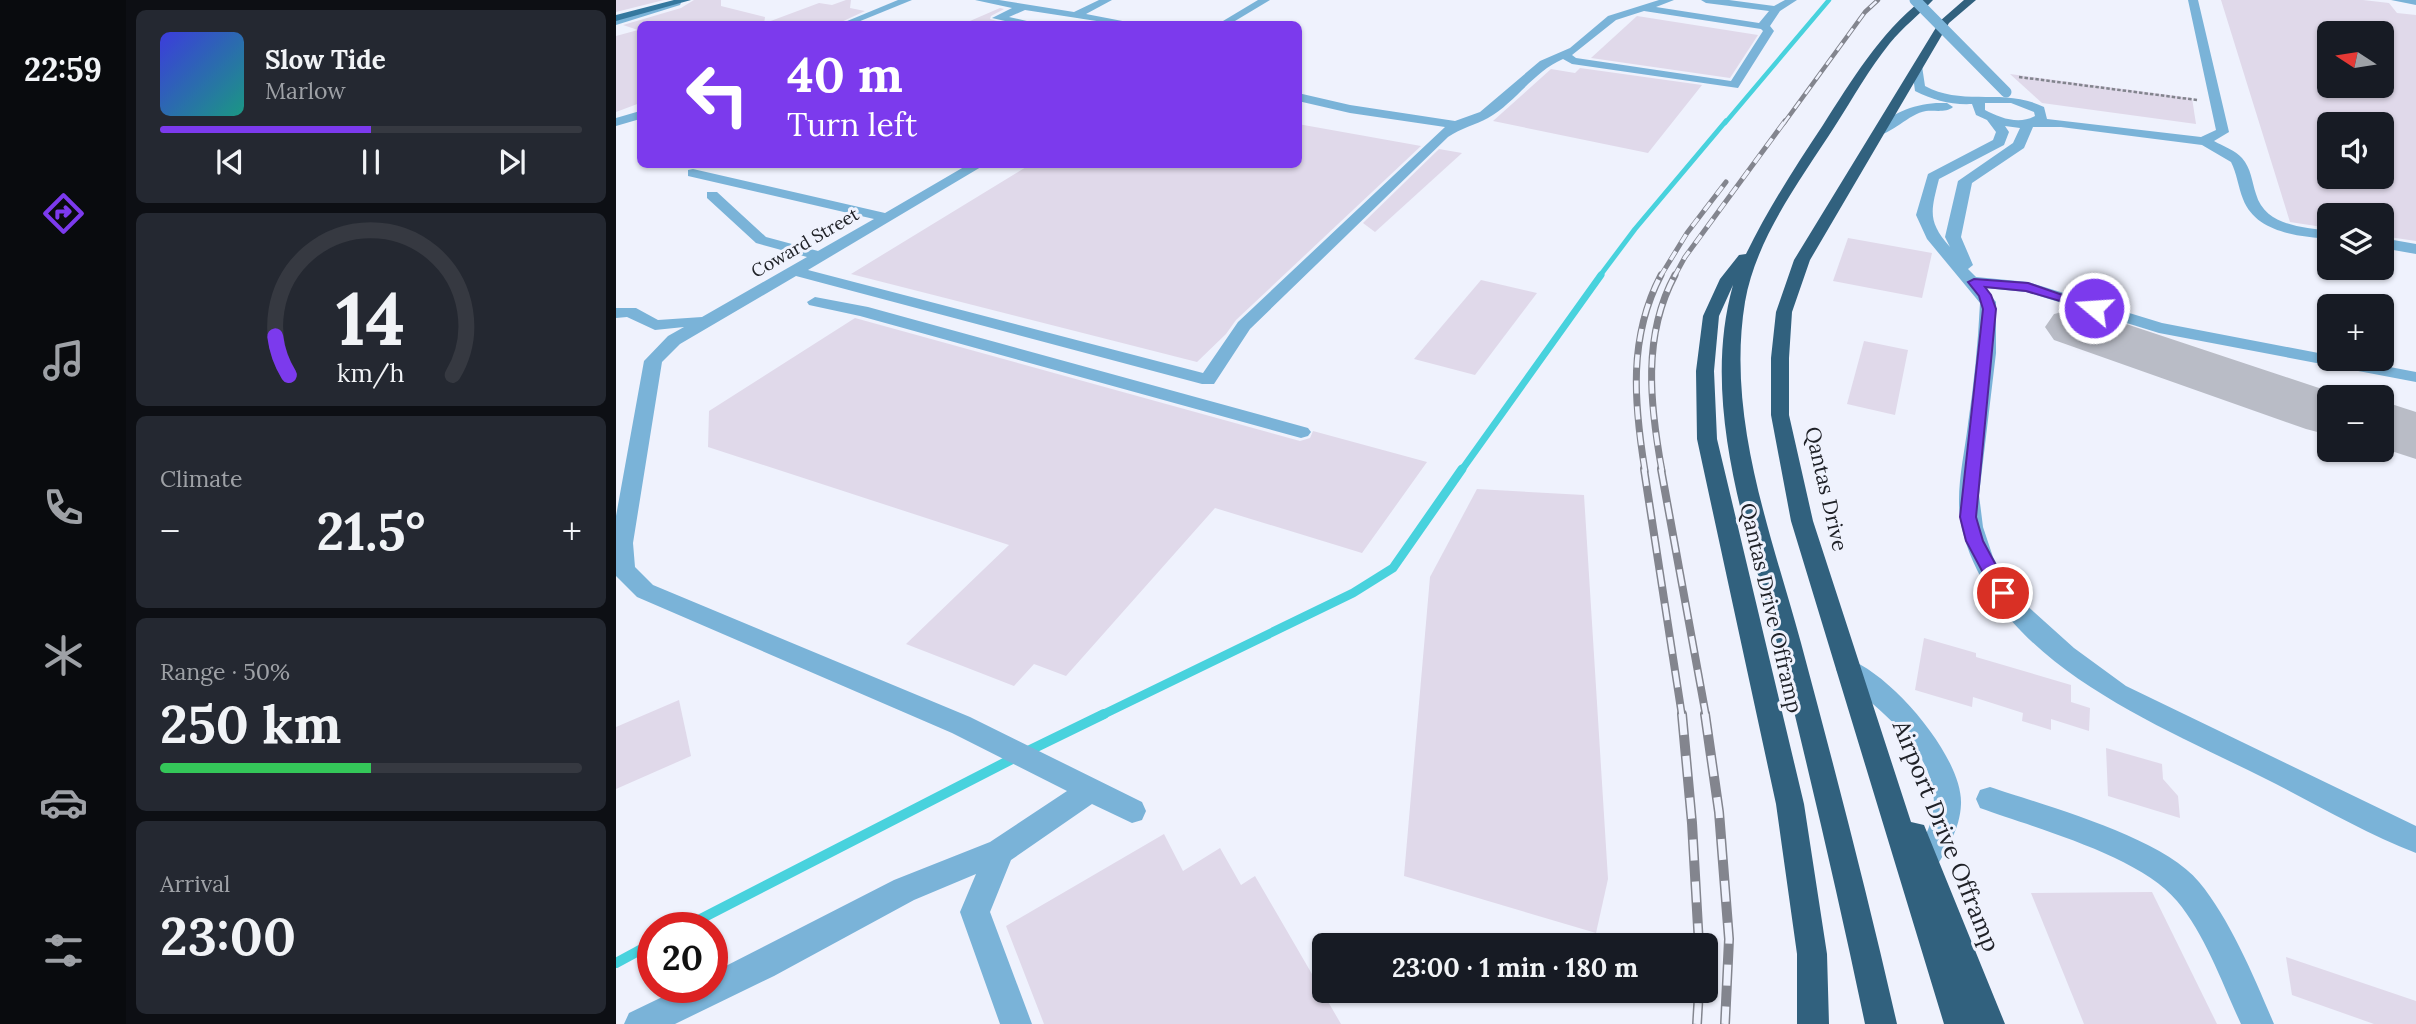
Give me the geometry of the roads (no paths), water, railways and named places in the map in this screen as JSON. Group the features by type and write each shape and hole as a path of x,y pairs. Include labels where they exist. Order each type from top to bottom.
{"highway":[{"path":"1881,1024 1740,452 1732,396 1733,336 1739,292 1801,168 1877,55 1928,0"},
{"name":"Qantas Drive","path":"1960,1024 1802,521 1780,415 1780,358 1784,312 1802,260 1945,21 1971,0"},
{"name":"Qantas Drive Offramp","path":"1773,220 1728,279 1711,316 1705,371 1707,439 1790,804 1812,954 1812,1024"},
{"name":"Airport Drive Offramp","path":"1848,669 1989,1024"}],"street":[{"path":"616,20 685,0"},
{"path":"854,21 906,0"},
{"path":"980,0 1114,21"},
{"path":"1062,21 1107,0"},
{"path":"1228,21 1265,0"},
{"path":"795,271 1208,380 1244,326 1443,134 1456,125 1484,115 1544,63 1574,50 1612,18 1644,4 1669,0"},
{"path":"1706,0 1776,9"},
{"path":"1763,26 1776,9 1792,0"},
{"path":"1915,0 2006,92 2040,110 2042,118 2029,123 2019,145 1969,177 1963,185 1954,237 1974,282"},
{"path":"2193,0 2224,130 2211,139"},
{"path":"2396,0 2416,2"},
{"path":"1565,54 1572,61 1734,85 1769,31 1763,26 1644,4"},
{"path":"1016,21 997,18 1023,7"},
{"path":"1918,68 1919,88 1930,95 2029,123 2060,123 2211,139 2235,159 2252,204 2268,220 2287,228 2317,233"},
{"path":"1984,111 1994,99 2005,96 2006,92"},
{"path":"1302,98 1350,109 1456,125"},
{"path":"1994,99 2030,104 2057,113 2158,132"},
{"path":"1880,132 1902,114 1920,107 1984,111 2003,132 1999,142 1933,177 1923,215 1932,236 1985,295 1989,309 1968,517 1975,541 2003,593 2050,643 2117,693 2416,840"},
{"path":"616,122 637,116"},
{"name":"Coward Street","path":"973,168 674,340 653,360 622,543 624,570 645,591 994,741 1091,790"},
{"path":"693,173 888,218"},
{"path":"712,195 761,240 821,256"},
{"path":"2394,245 2416,249"},
{"path":"1974,282 2028,287 2152,326 2416,377"},
{"path":"815,302 875,314 1301,432"},
{"path":"623,308 655,325 682,324 713,318"},
{"path":"1848,669 1895,706 1921,735 1940,770 1949,803 1943,830 1925,860"},
{"path":"640,1024 763,965 904,891 1000,851 1091,790 1132,811"},
{"path":"1990,799 2136,855 2168,871 2187,889 2258,1024"},
{"path":"1000,851 975,912 1016,1024"}],"waterway":[{"path":"1725,123 1829,0"},
{"path":"1599,277 1635,229 1726,121"},
{"path":"1461,471 1601,275"},
{"path":"1100,716 1353,593 1393,568 1462,469"},
{"path":"1026,752 1104,714"},
{"path":"714,912 1014,758"},
{"path":"616,963 637,952"}],"railway":[{"path":"1784,123 1865,12 1878,0"},
{"path":"1674,276 1685,257 1785,121"},
{"path":"1660,276 1687,233 1726,182"},
{"path":"1645,471 1638,421 1636,371 1643,323 1660,276"},
{"path":"1662,471 1652,396 1653,346 1664,298 1674,276"},
{"path":"1644,469 1682,716"},
{"path":"1661,469 1706,716"},
{"path":"1682,714 1698,933"},
{"path":"1705,714 1719,812 1729,939 1725,1024"},
{"path":"1697,1024 1698,1003"}]}
